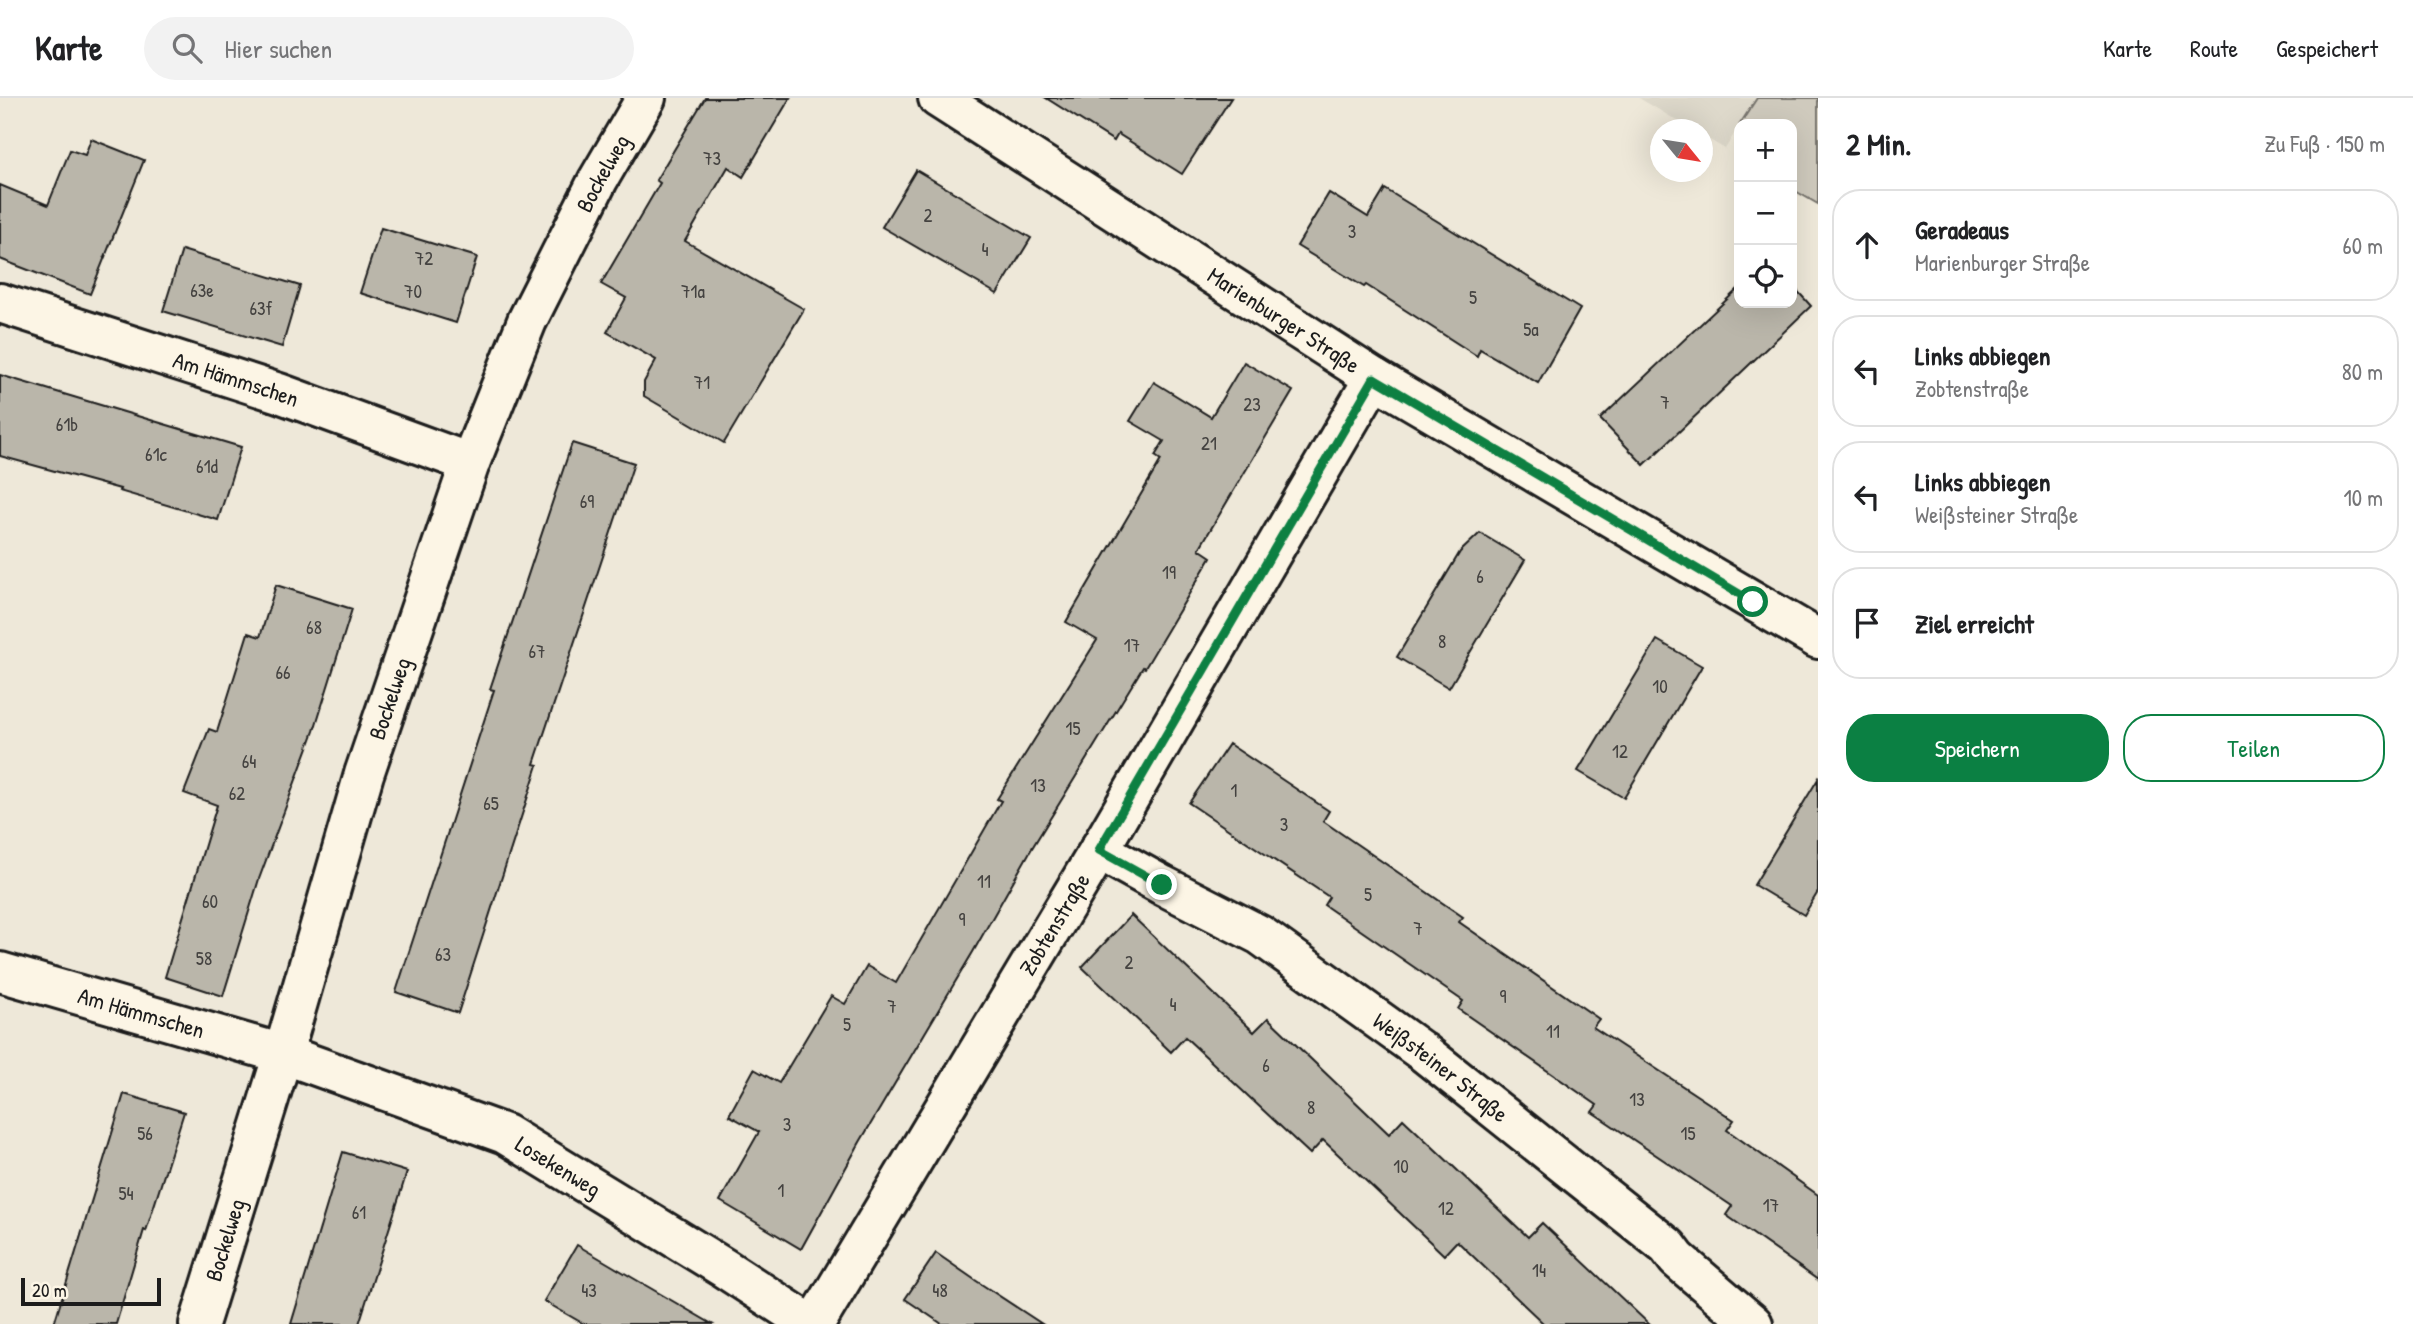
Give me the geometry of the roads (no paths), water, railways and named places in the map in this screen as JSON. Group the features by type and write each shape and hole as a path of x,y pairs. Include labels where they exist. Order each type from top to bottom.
{"street":[{"name":"Bockelweg","path":"199,1324 284,1054 364,774 470,463 527,321 598,180 646,98"},
{"name":"Marienburger Straße","path":"938,98 1374,378 1818,639"},
{"name":"Am Hämmschen","path":"0,303 279,393 470,463"},
{"name":"Zobtenstraße","path":"812,1324 1099,850 1374,378"},
{"name":"Weißsteiner Straße","path":"1099,850 1259,935 1412,1044 1668,1247 1677,1259 1753,1324"},
{"name":"Am Hämmschen","path":"0,972 284,1054"},
{"name":"Losekenweg","path":"284,1054 505,1134 812,1324"}]}
